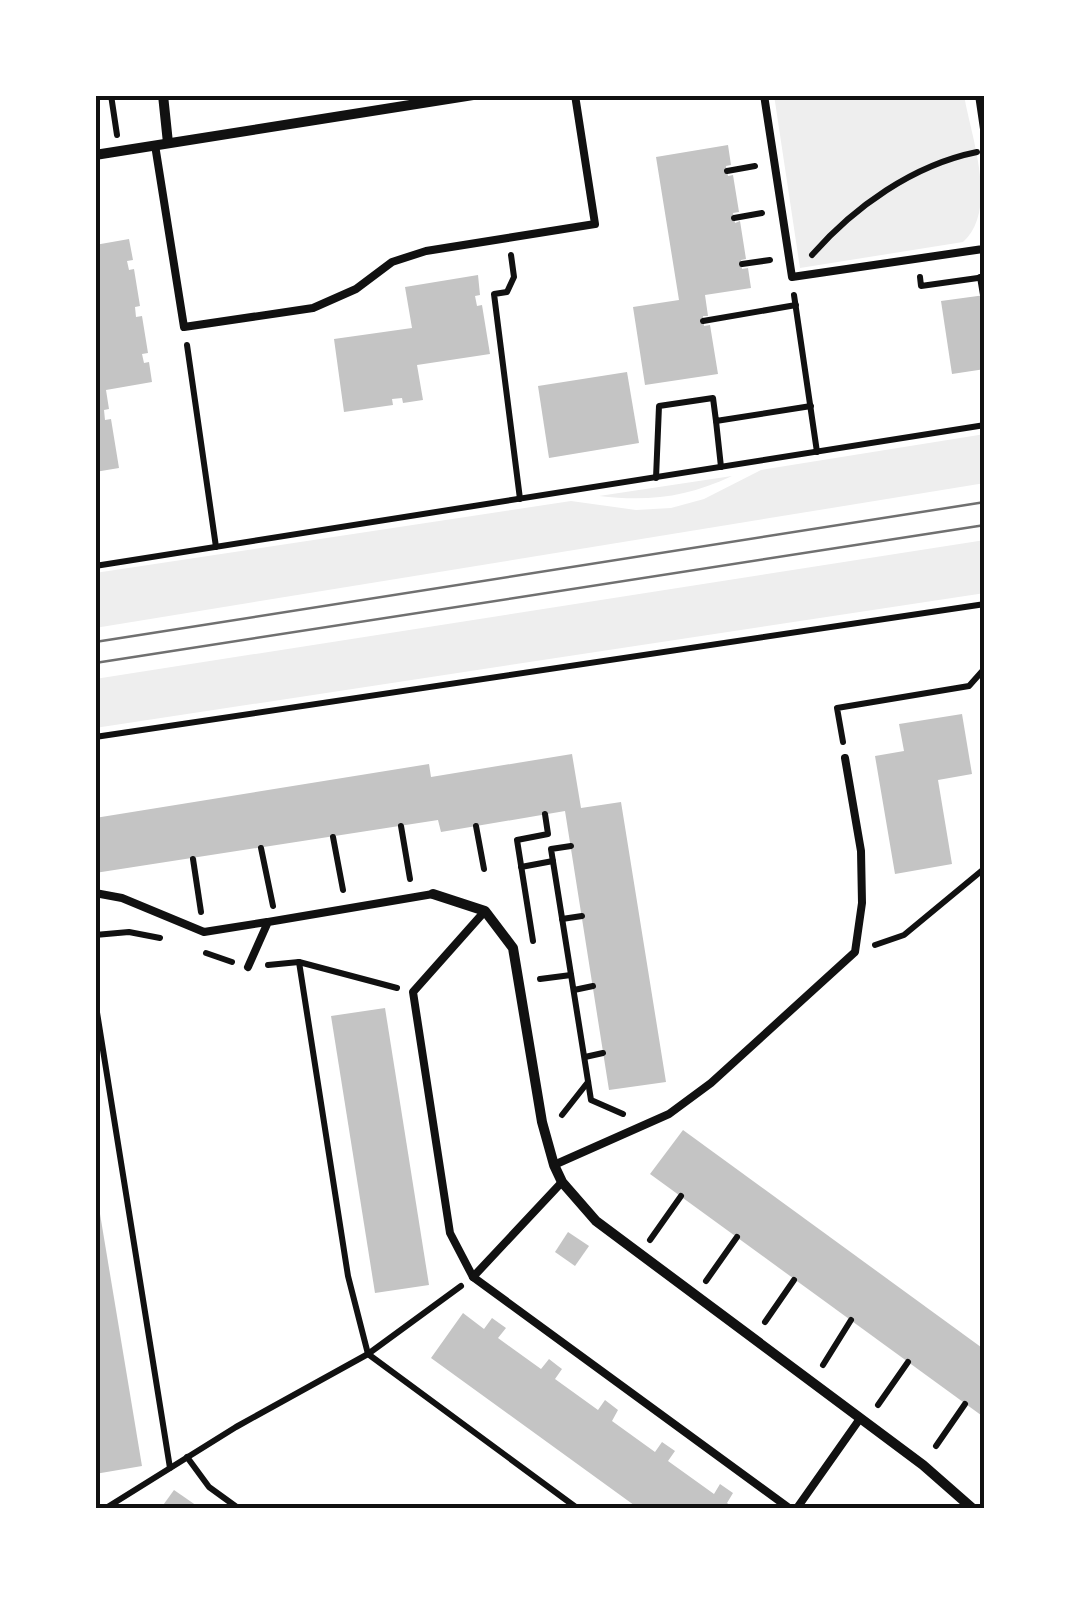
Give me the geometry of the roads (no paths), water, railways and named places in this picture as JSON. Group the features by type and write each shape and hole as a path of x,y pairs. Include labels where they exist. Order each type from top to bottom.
{"street":[{"path":"163,95 168,143"},
{"path":"95,154 473,95"},
{"path":"433,894 485,911 512,948 542,1122 554,1166 562,1182 596,1221 924,1465 972,1508"}],"lane":[{"path":"155,145 184,327 312,308 356,289 392,262 426,251 595,224 575,95"},
{"path":"764,95 792,278 983,249 985,244"},
{"path":"979,95 985,136"},
{"path":"554,1166 669,1114 712,1083 854,952 862,902 861,852 845,758"},
{"path":"95,893 122,898 204,932 433,894"},
{"path":"485,911 413,992 450,1233 474,1277 789,1508"},
{"path":"248,967 272,921"},
{"path":"474,1277 562,1182"},
{"path":"797,1508 859,1420"}],"tram line":[{"path":"95,642 985,502"},
{"path":"95,663 985,525"}]}
